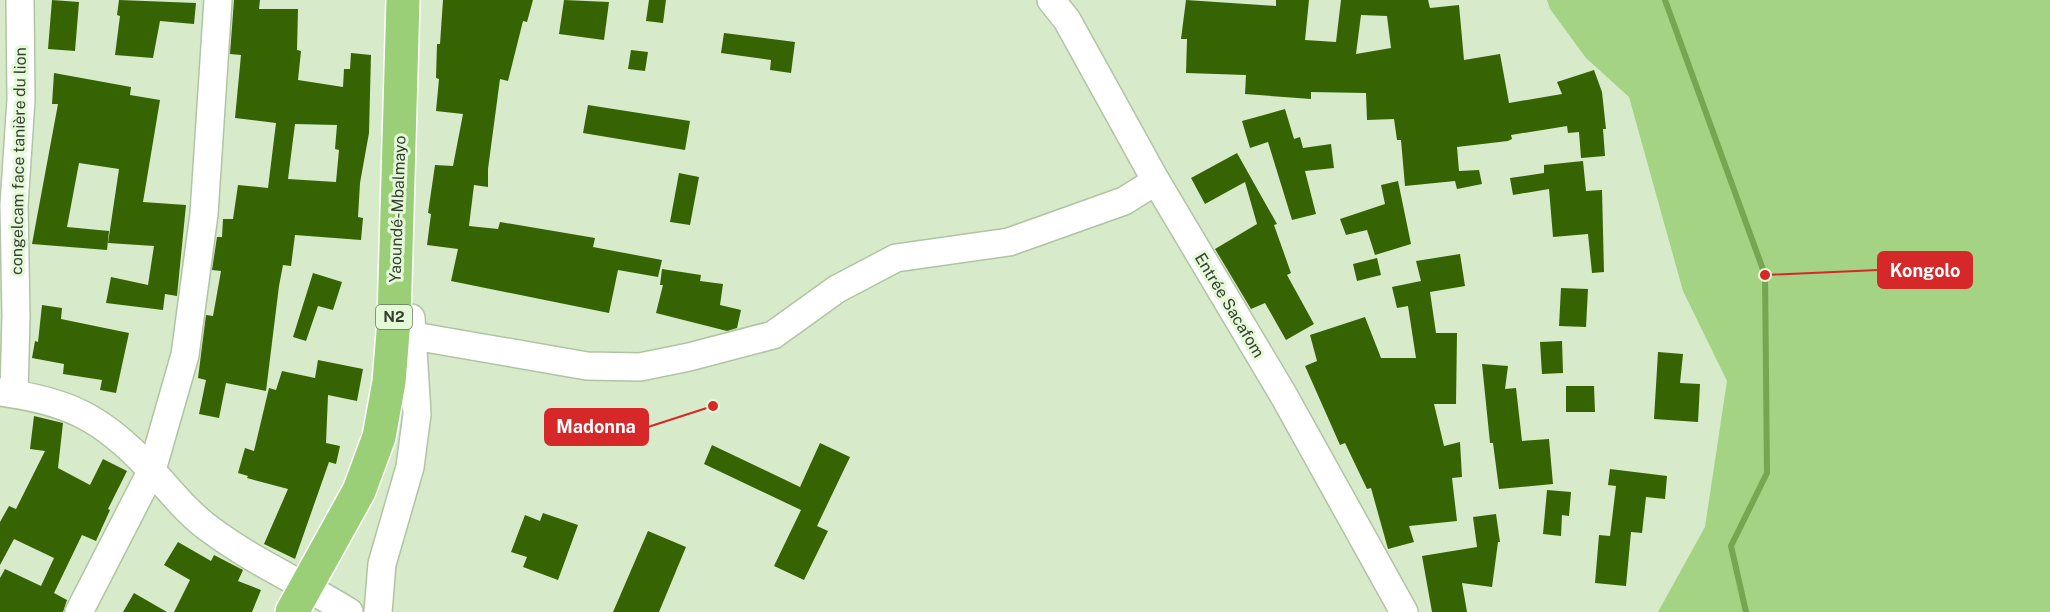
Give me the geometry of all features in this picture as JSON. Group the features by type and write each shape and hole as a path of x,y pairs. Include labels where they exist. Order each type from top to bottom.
{"highway":[{"name":"Yaoundé-Mbalmayo","path":"300,599 359,491 379,437 389,382 394,320 394,244 403,0"}],"street":[{"name":"congelcam face tanière du lion","path":"7,393 16,316 14,205 21,100 20,0"},
{"path":"79,612 152,470 185,355 204,214 218,0"},
{"name":"Entrée Sacafom","path":"1051,0 1067,20 1156,181 1284,396 1404,612"},
{"path":"414,336 587,366 640,367 689,357 773,335 837,289 896,258 1009,242 1124,201 1156,181"},
{"path":"378,612 382,564 410,468 417,414 414,336 394,244"},
{"path":"7,393 39,398 79,410 119,436 152,470 174,498 210,530 300,599 349,612"}],"green space":[{"path":"1547,0 2050,0 2050,612 1658,612 1705,527 1727,381 1683,291 1629,97 1586,58 1550,9"}],"building":[{"path":"52,0 79,2 75,51 48,49"},
{"path":"119,0 196,3 194,24 160,21 153,58 115,55 120,16 117,15"},
{"path":"234,0 260,0 259,9 298,9 297,50 301,51 298,80 343,87 344,69 350,69 351,53 371,55 369,133 360,183 358,217 363,218 361,240 295,235 291,266 283,265 279,286 266,391 226,383 219,418 199,414 206,380 198,378 206,315 213,316 221,271 212,270 217,237 222,237 223,219 233,219 238,185 268,188 276,123 235,118 241,55 230,54","holes":["295,124 337,125 335,149 339,150 336,182 288,179"]},
{"path":"443,0 533,0 527,22 523,21 508,81 500,79 488,169 488,187 474,185 469,226 498,229 500,222 595,238 593,247 662,260 658,277 618,270 609,313 451,281 458,249 427,245 431,214 428,213 435,165 453,166 463,114 436,111 439,79 436,78 437,44 440,44"},
{"path":"564,0 609,2 604,40 559,34"},
{"path":"649,0 666,0 663,23 646,21"},
{"path":"1186,0 1276,6 1276,0 1309,0 1305,40 1336,42 1341,0 1428,0 1430,8 1459,5 1464,60 1500,54 1509,103 1562,94 1557,82 1594,70 1602,92 1606,129 1603,129 1605,156 1581,158 1579,132 1568,133 1567,126 1511,135 1512,139 1508,141 1457,147 1459,171 1479,170 1482,184 1457,189 1455,181 1405,186 1401,140 1397,140 1394,119 1367,120 1366,93 1311,92 1311,99 1245,94 1246,75 1186,73 1187,39 1181,39","holes":["1361,15 1387,16 1391,48 1356,54"]},
{"path":"724,33 795,42 791,73 770,70 771,60 721,53"},
{"path":"631,50 648,52 645,71 628,69"},
{"path":"54,73 131,87 130,95 160,100 143,202 186,205 177,296 165,294 163,310 106,303 111,277 148,285 154,246 108,243 119,169 79,163 67,227 109,231 107,250 32,244 58,104 52,104"},
{"path":"588,105 690,121 685,150 583,133"},
{"path":"1285,109 1294,139 1300,137 1303,148 1331,144 1334,168 1305,171 1316,214 1292,220 1268,142 1250,148 1242,121"},
{"path":"1237,153 1277,224 1274,225 1291,273 1287,275 1314,324 1286,340 1265,303 1251,309 1215,249 1257,224 1245,182 1205,204 1191,178"},
{"path":"1583,161 1586,191 1602,190 1604,272 1592,273 1588,234 1553,237 1549,189 1513,195 1510,178 1544,173 1544,165"},
{"path":"679,173 699,177 690,225 670,222"},
{"path":"1398,181 1411,244 1375,255 1367,230 1346,235 1340,219 1385,204 1381,185"},
{"path":"1460,254 1465,286 1430,292 1436,333 1457,333 1456,404 1434,404 1444,446 1460,442 1462,477 1452,478 1457,521 1409,526 1414,542 1388,549 1371,488 1367,489 1345,443 1340,445 1305,366 1317,361 1310,335 1365,317 1381,358 1416,358 1408,306 1397,308 1392,287 1421,281 1416,261"},
{"path":"1377,258 1381,275 1357,281 1353,264"},
{"path":"662,269 701,275 700,281 723,284 720,305 741,310 737,328 727,331 656,313 663,285 660,285"},
{"path":"313,273 342,282 333,310 318,306 306,341 293,337"},
{"path":"1561,288 1588,289 1586,327 1559,326"},
{"path":"42,305 62,308 61,319 129,333 116,393 100,390 102,380 63,374 64,364 32,358 35,341 38,342"},
{"path":"1562,341 1563,373 1542,374 1540,342"},
{"path":"1658,352 1683,354 1680,383 1700,384 1698,422 1654,419"},
{"path":"318,360 363,369 357,401 328,395 326,443 340,446 336,464 329,462 295,559 264,544 288,489 247,478 248,476 238,473 245,448 254,451 269,388 276,390 282,371 315,378"},
{"path":"1482,364 1508,366 1505,389 1516,388 1522,441 1549,439 1553,484 1499,489 1493,443 1490,443"},
{"path":"1566,386 1594,386 1595,412 1566,412"},
{"path":"34,416 63,423 58,468 90,485 103,459 127,471 108,509 110,510 96,541 82,535 54,593 67,600 63,612 0,612 0,578 5,569 41,586 54,558 14,539 0,565 0,522 9,506 16,509 45,451 30,449"},
{"path":"820,443 850,457 817,526 828,531 804,580 774,566 801,510 704,464 712,445 800,487"},
{"path":"1610,469 1667,476 1665,499 1646,497 1642,533 1631,532 1626,586 1595,583 1599,535 1610,536 1616,486 1608,485"},
{"path":"1547,490 1571,492 1569,516 1562,515 1561,536 1543,534"},
{"path":"543,513 578,525 558,580 523,567 527,557 511,552 525,515 540,521"},
{"path":"1496,514 1500,542 1498,542 1492,587 1462,583 1467,612 1432,612 1422,556 1477,547 1473,517"},
{"path":"648,531 686,547 659,612 613,612"},
{"path":"178,542 211,561 214,555 243,570 238,581 261,590 252,612 174,612 190,580 164,565"},
{"path":"134,593 167,612 123,612"}],"waterway":[{"path":"1665,0 1765,275 1767,473 1731,546 1746,612"}],"place":[{"name":"Kongolo","path":"1765,275"},
{"name":"Madonna","path":"713,406"}]}
